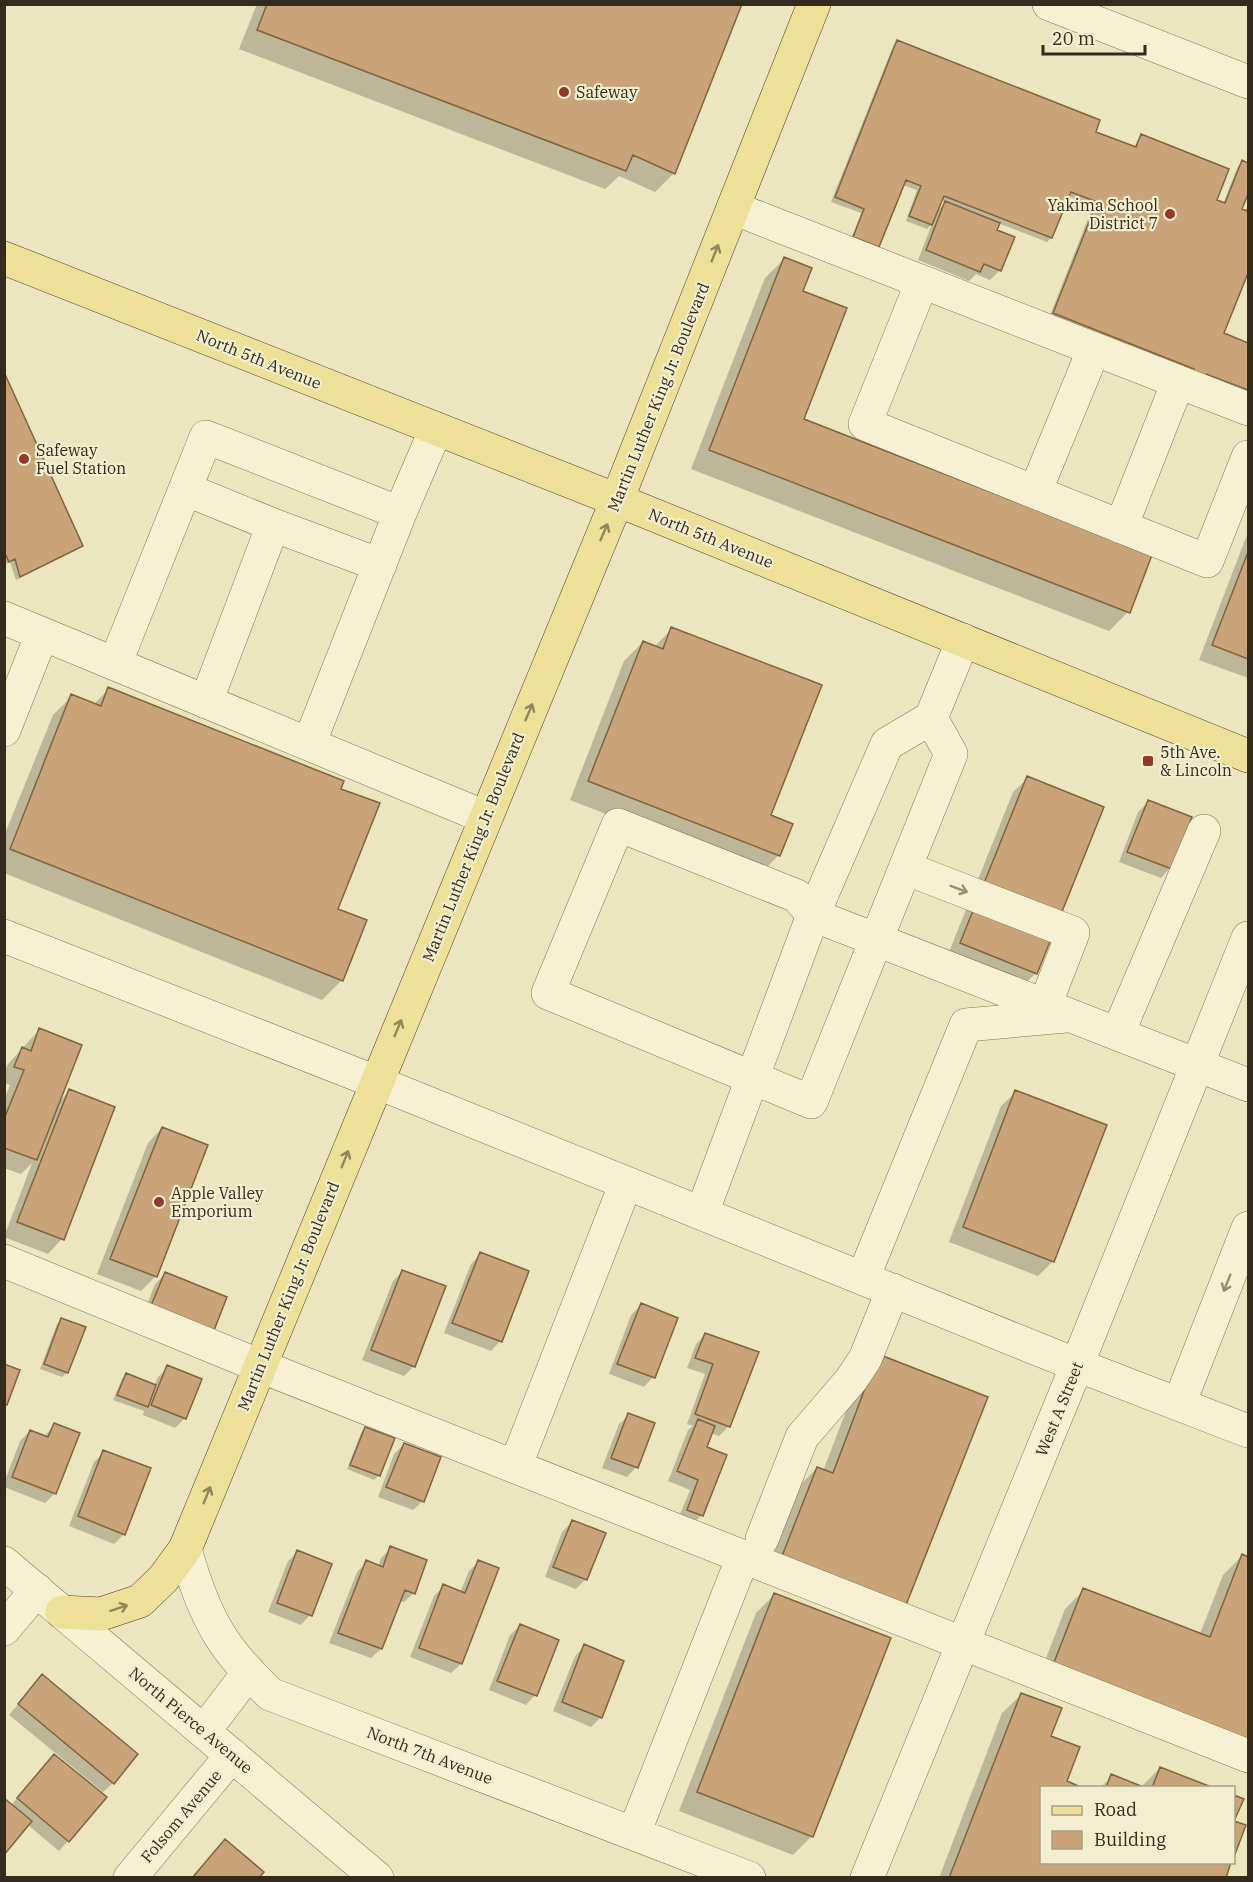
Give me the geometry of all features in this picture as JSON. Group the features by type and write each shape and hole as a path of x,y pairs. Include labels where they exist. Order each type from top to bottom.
{"main road":[{"name":"Martin Luther King Jr. Boulevard","path":"62,1612 101,1614 140,1601 163,1579 184,1549 617,500 814,4"},
{"name":"North 5th Avenue","path":"4,258 617,500 1248,756"}],"street":[{"path":"1049,4 1248,82"},
{"path":"733,208 1248,409"},
{"path":"922,282 865,424 1207,561 1248,458"},
{"path":"1035,492 1094,349"},
{"path":"1121,527 1178,382"},
{"path":"309,744 400,513 436,429"},
{"path":"115,664 206,437 400,513"},
{"path":"185,489 380,565"},
{"path":"206,702 273,525"},
{"path":"4,618 485,818"},
{"path":"4,730 42,634"},
{"path":"702,1213 813,915 887,744 931,718 963,640"},
{"path":"931,718 951,754 904,868 876,939 811,1102 548,993 618,825 797,896 813,915 876,939 1118,1033 1248,1085"},
{"path":"1118,1033 1204,831"},
{"path":"904,868 1073,933 1059,1010"},
{"path":"4,936 376,1082 1077,1365 1248,1431"},
{"name":"West A Street","path":"867,1878 1199,1065 1248,938"},
{"path":"863,1278 966,1025 1059,1010"},
{"path":"515,1467 626,1183"},
{"path":"1179,1404 1248,1228"},
{"path":"4,1261 515,1467 752,1548 963,1644 1248,1756"},
{"path":"634,1833 752,1548 802,1437 851,1380 865,1359 893,1290"},
{"name":"North 7th Avenue","path":"184,1549 195,1584 220,1636 270,1694 750,1878"},
{"name":"North Pierce Avenue","path":"4,1563 377,1878"},
{"path":"4,1629 37,1590"},
{"path":"204,1731 249,1672"},
{"name":"Folsom Avenue","path":"130,1878 232,1755"}],"building":[{"name":"Safeway","path":"267,4 742,4 675,174 633,155 626,171 257,30"},
{"name":"Yakima School District 7","path":"897,40 1100,120 1096,132 1136,147 1141,134 1229,169 1217,200 1225,203 1242,160 1248,163 1248,194 1242,209 1247,211 1248,208 1248,273 1224,333 1248,343 1248,390 1206,374 1204,376 1193,372 1194,369 1053,313 1097,202 1071,192 1052,238 944,196 932,225 909,216 921,186 906,180 879,247 853,237 864,209 835,197"},
{"path":"945,201 1000,223 997,230 1015,237 1001,271 984,264 980,272 926,250"},
{"path":"784,257 812,268 803,291 847,308 804,419 1152,555 1130,613 709,450"},
{"name":"Safeway Fuel Station","path":"4,372 83,546 20,577 15,559 9,562 4,551"},
{"path":"1248,552 1248,659 1212,645"},
{"path":"671,627 822,685 771,815 793,824 780,856 588,781 643,641 663,649"},
{"path":"108,687 344,781 341,789 380,803 338,909 367,920 343,981 10,849 71,694 101,706"},
{"path":"1027,776 1104,807 1037,974 960,943"},
{"path":"1148,800 1192,817 1172,869 1127,852"},
{"path":"39,1028 82,1045 37,1160 4,1148 4,1119 24,1070 14,1067 22,1047 31,1051"},
{"path":"69,1089 115,1107 64,1240 17,1222"},
{"path":"1015,1090 1107,1125 1054,1262 963,1227"},
{"name":"Apple Valley Emporium","path":"162,1127 208,1145 157,1277 110,1259"},
{"path":"480,1252 529,1271 502,1342 452,1323"},
{"path":"402,1270 446,1286 415,1367 371,1350"},
{"path":"165,1272 227,1297 213,1333 150,1308"},
{"path":"641,1303 678,1318 655,1378 617,1364"},
{"path":"61,1318 86,1327 68,1373 44,1364"},
{"path":"705,1333 759,1352 730,1427 695,1414 713,1364 695,1358"},
{"path":"878,1354 988,1397 906,1605 782,1556 817,1467 833,1473"},
{"path":"4,1364 20,1370 7,1405 4,1404"},
{"path":"167,1365 202,1379 186,1419 151,1405"},
{"path":"126,1373 156,1385 148,1407 117,1395"},
{"path":"628,1413 655,1423 638,1468 611,1458"},
{"path":"698,1419 715,1426 707,1447 727,1455 703,1516 687,1510 698,1480 677,1471"},
{"path":"54,1423 80,1433 56,1494 12,1477 30,1430 48,1437"},
{"path":"365,1427 395,1438 380,1476 350,1465"},
{"path":"404,1443 441,1457 424,1502 386,1487"},
{"path":"103,1450 151,1468 125,1535 78,1516"},
{"path":"572,1520 606,1533 587,1580 553,1567"},
{"path":"390,1546 427,1560 415,1594 405,1590 382,1649 338,1633 366,1560 383,1567"},
{"path":"297,1550 332,1564 312,1616 277,1603"},
{"path":"1242,1554 1248,1557 1248,1747 1051,1670 1083,1588 1210,1637"},
{"path":"478,1560 499,1568 462,1664 419,1648 443,1584 465,1593"},
{"path":"774,1593 891,1638 813,1837 697,1792"},
{"path":"520,1624 559,1640 537,1696 497,1681"},
{"path":"584,1644 624,1661 602,1718 562,1702"},
{"path":"42,1674 138,1754 114,1784 18,1704"},
{"path":"1021,1693 1062,1708 1051,1736 1080,1747 1067,1781 1078,1786 1040,1786 1040,1864 1230,1864 1226,1878 949,1878"},
{"path":"54,1754 107,1797 69,1842 17,1798"},
{"path":"1160,1767 1209,1786 1153,1786"},
{"path":"1111,1774 1141,1786 1107,1786"},
{"path":"1235,1795 1244,1799 1235,1819"},
{"path":"4,1798 32,1821 4,1855"},
{"path":"1235,1821 1246,1825 1235,1854"},
{"path":"225,1839 264,1872 259,1878 192,1878"}],"place":[{"name":"Safeway","path":"564,92"},
{"name":"Yakima School District 7","path":"1170,214"},
{"name":"Safeway Fuel Station","path":"24,459"},
{"name":"5th Ave. & Lincoln","path":"1148,761"},
{"name":"Apple Valley Emporium","path":"159,1202"}]}
